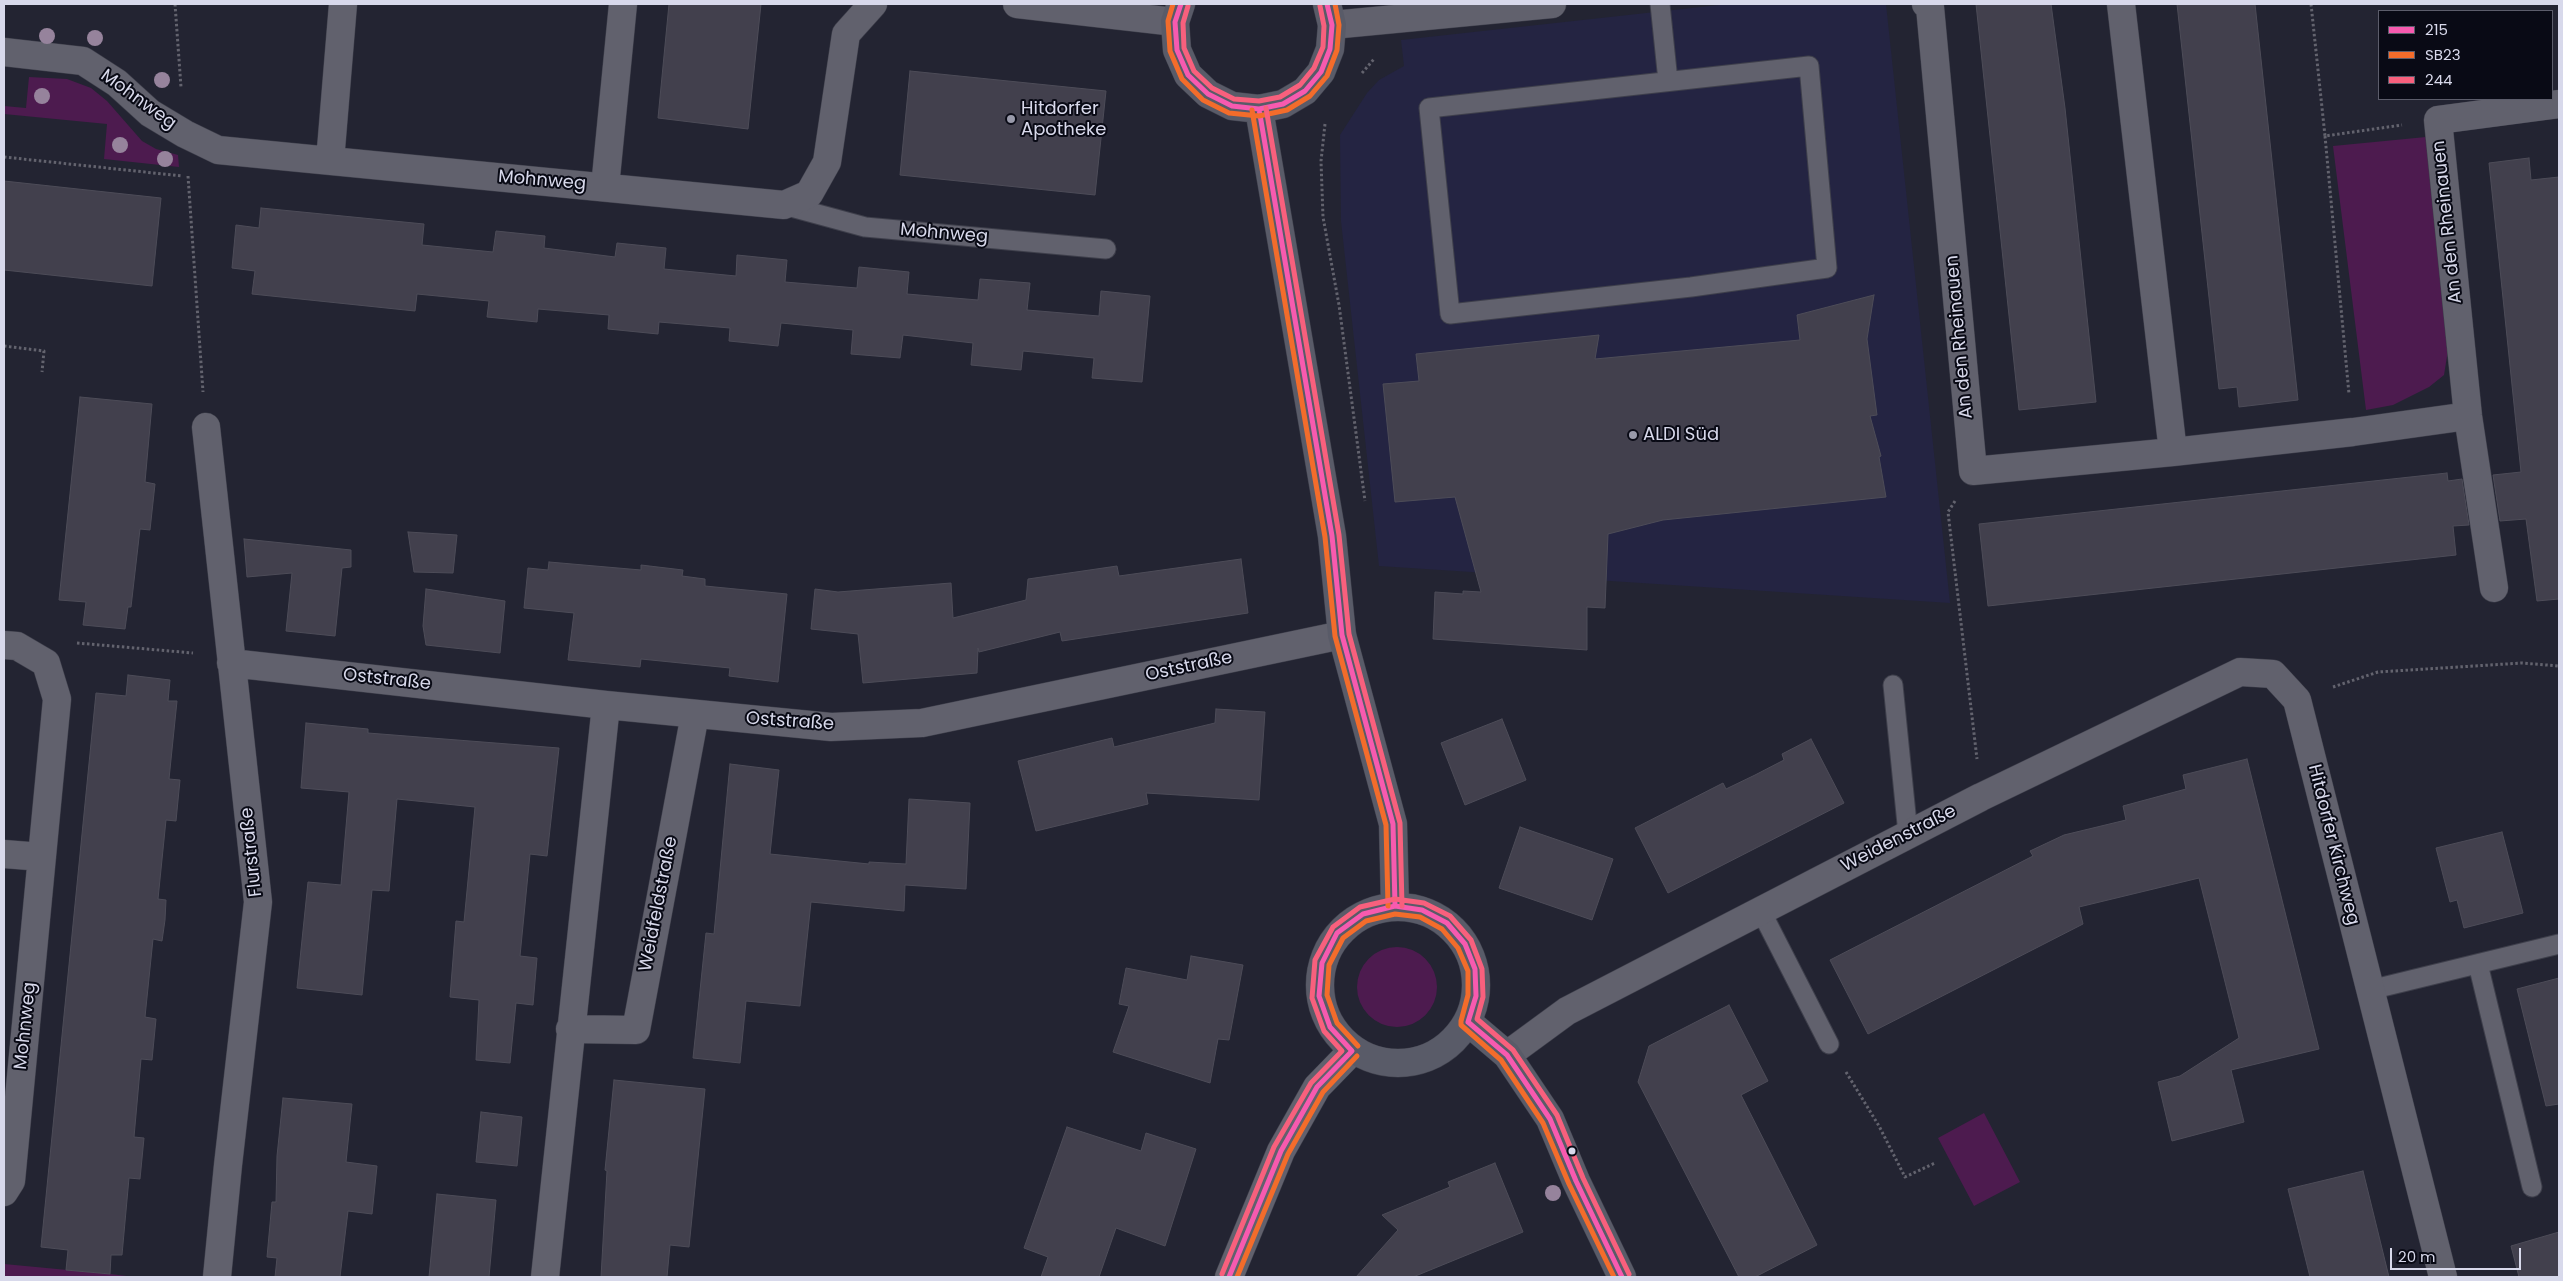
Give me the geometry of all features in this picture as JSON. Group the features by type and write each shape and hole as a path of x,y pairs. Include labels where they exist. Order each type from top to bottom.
{"street":[{"path":"330,161 344,4"},
{"name":"Mohnweg","path":"605,187 624,4"},
{"name":"Mohnweg","path":"4,52 83,61 117,83 150,113 185,134 218,150 784,205 809,194 827,162 846,34 873,4"},
{"path":"1016,4 1178,13 1177,50 1188,75 1208,94 1232,106 1259,109 1283,104 1305,91 1321,72 1330,49 1329,14 1381,22 1552,4"},
{"name":"An den Rheinauen","path":"1926,4 1930,8 1973,471"},
{"path":"2121,4 2173,452"},
{"name":"An den Rheinauen","path":"2494,588 2468,416 2438,120 2559,104"},
{"path":"1259,109 1332,536 1342,635 1393,824 1396,906"},
{"path":"1973,471 2173,452 2353,432 2468,416"},
{"name":"Flurstraße","path":"206,427 258,902 217,1277"},
{"name":"Oststraße","path":"231,663 606,705 831,727 922,723 1342,635"},
{"path":"4,645 17,646 46,663"},
{"name":"Mohnweg","path":"4,1192 11,1180 57,699 46,663"},
{"name":"Weidenstraße","path":"1507,1055 1566,1010 1908,834 2240,672 2273,674 2297,700"},
{"name":"Hitdorfer Kirchweg","path":"2297,700 2443,1277"},
{"path":"545,1277 570,1028 606,705"},
{"name":"Weidfeldstraße","path":"570,1028 636,1030 695,714"},
{"path":"4,854 42,858"},
{"path":"1396,906 1422,910 1447,923 1465,944 1475,969 1476,996 1468,1022 1447,1048 1417,1062 1383,1064 1352,1051 1330,1027 1319,996 1322,962 1337,934 1364,914 1396,906"},
{"path":"1468,1022 1507,1055 1550,1119 1576,1182 1622,1277"},
{"path":"1229,1277 1281,1151 1317,1086 1352,1051"}],"lane":[{"path":"1660,4 1668,81"},
{"path":"1809,66 1827,268 1691,287 1450,314 1429,108 1668,81 1809,66"},
{"name":"Mohnweg","path":"784,205 864,227 1106,248"},
{"path":"1893,685 1908,834"},
{"path":"1761,911 1829,1044"},
{"path":"2370,990 2559,944"},
{"path":"2478,964 2532,1187"}],"path":[{"path":"175,4 206,427"},
{"path":"2311,4 2353,432"},
{"path":"1357,79 1375,58 1381,22"},
{"path":"1328,115 1322,142 1323,217 1339,304 1366,497 1359,528 1332,536"},
{"path":"2325,136 2438,120"},
{"path":"4,157 188,176"},
{"path":"4,346 44,351 42,372"},
{"path":"1973,471 1948,512 1981,798"},
{"path":"46,663 68,642 218,655 231,663"},
{"path":"2297,700 2378,672 2522,663 2559,666"},
{"path":"1829,1044 1879,1126 1905,1178 1935,1163"}],"shaded area":[{"path":"1728,4 1886,4 1950,603 1379,566 1341,221 1340,135 1367,93 1379,80 1404,66 1401,40"},
{"path":"29,77 67,79 91,88 107,101 142,141 156,149 178,155 179,167 104,159 107,124 4,114 4,106 26,108"},
{"path":"2426,137 2448,350 2444,375 2429,387 2393,405 2366,410 2333,146"},
{"path":"1397,947 1412,950 1425,959 1434,972 1437,987 1434,1002 1425,1015 1412,1024 1397,1027 1382,1024 1369,1015 1360,1002 1357,987 1360,972 1369,959 1382,950"},
{"path":"1984,1113 2020,1182 1974,1206 1938,1138"},
{"path":"4,1264 110,1274 135,1277 4,1277"}],"building":[{"path":"669,4 761,4 748,129 658,118"},
{"path":"1976,4 2051,4 2065,108 2096,402 2019,410"},
{"path":"2177,4 2255,4 2298,400 2239,407 2237,387 2219,389"},
{"path":"910,71 1106,91 1095,195 900,175"},
{"path":"2529,158 2531,180 2559,177 2559,599 2537,601 2526,519 2500,521 2493,475 2521,472 2489,163"},
{"path":"4,181 161,198 152,286 4,270"},
{"path":"261,208 424,224 422,245 493,252 496,231 545,236 544,248 615,257 617,243 666,248 664,269 736,276 737,255 787,260 785,282 857,288 859,267 909,272 907,294 978,300 980,279 1030,283 1027,310 1099,316 1101,291 1150,296 1142,382 1092,378 1094,358 1023,351 1021,370 971,365 973,343 903,335 900,358 851,354 853,330 781,323 778,346 729,341 730,328 659,322 658,334 608,329 609,315 538,309 537,322 487,317 489,301 417,294 415,311 252,294 255,271 232,268 236,225 259,228"},
{"name":"ALDI Süd","path":"1874,295 1867,339 1877,415 1870,416 1881,456 1879,457 1886,497 1663,520 1608,534 1605,608 1587,607 1587,650 1433,639 1435,592 1463,594 1463,591 1481,592 1455,497 1395,502 1383,384 1419,381 1416,354 1599,335 1595,359 1800,340 1797,315"},
{"path":"80,397 152,404 145,482 155,484 150,530 140,529 131,607 128,607 125,629 83,625 86,602 59,600"},
{"path":"2447,473 2448,481 2462,479 2469,525 2453,526 2456,555 1988,606 1979,524"},
{"path":"408,532 457,535 453,573 414,572"},
{"path":"244,539 351,550 351,567 342,568 335,636 286,631 292,573 247,577"},
{"path":"1241,559 1248,613 1062,641 1060,632 979,652 978,648 977,673 863,683 858,634 811,629 815,589 838,592 951,583 953,618 1026,600 1028,579 1117,566 1119,576"},
{"path":"549,562 641,570 641,565 683,570 682,576 705,579 705,586 787,594 778,682 729,676 730,668 641,659 640,667 568,660 574,613 524,608 528,568 548,570"},
{"path":"426,589 505,601 500,653 426,645 423,626"},
{"path":"128,675 170,680 168,701 177,701 169,779 180,780 176,821 166,820 158,899 166,900 165,920 162,941 153,939 145,1017 156,1019 152,1060 141,1059 134,1137 144,1138 140,1179 129,1178 122,1255 111,1255 110,1274 66,1270 68,1250 41,1247 96,693 126,696"},
{"path":"1216,709 1265,712 1259,800 1146,793 1148,804 1036,831 1018,761 1112,738 1114,747 1215,723"},
{"path":"1502,719 1526,780 1465,805 1441,743"},
{"path":"306,723 368,729 368,733 559,748 547,856 530,854 520,956 537,958 533,1005 516,1003 510,1063 476,1060 479,1000 450,997 456,921 464,922 475,807 397,799 389,891 372,890 362,995 297,988 308,882 341,885 349,792 301,788"},
{"path":"1811,739 1844,803 1668,893 1635,828 1723,783 1726,789 1755,775 1784,760 1782,754"},
{"path":"2247,759 2319,1049 2231,1070 2244,1122 2172,1141 2158,1082 2180,1076 2239,1038 2199,878 2079,907 2083,924 1868,1034 1830,960 2033,856 2030,851 2064,835 2126,820 2123,806 2186,789 2183,775"},
{"path":"730,764 779,770 770,854 869,864 869,862 906,864 909,799 970,803 966,889 905,885 904,911 811,902 800,1006 746,1001 740,1063 693,1058 706,933 714,934"},
{"path":"1520,827 1613,859 1592,920 1499,888"},
{"path":"2502,832 2523,913 2464,928 2457,900 2450,902 2436,848"},
{"path":"1191,956 1243,965 1229,1040 1218,1039 1210,1083 1113,1052 1129,1006 1119,1004 1126,968 1187,980"},
{"path":"2559,978 2559,1104 2546,1106 2517,989"},
{"path":"1729,1005 1768,1081 1741,1095 1817,1245 1755,1277 1739,1277 1638,1082 1649,1046"},
{"path":"614,1080 705,1089 689,1247 670,1245 667,1277 601,1277 607,1171 605,1170"},
{"path":"283,1098 352,1104 346,1162 377,1166 372,1214 348,1211 340,1277 275,1277 277,1258 267,1257 272,1202 276,1202 277,1156"},
{"path":"481,1112 522,1117 517,1166 476,1162"},
{"path":"1067,1127 1141,1151 1146,1133 1196,1149 1165,1246 1116,1228 1099,1277 1041,1277 1048,1257 1024,1248"},
{"path":"1495,1163 1523,1232 1413,1277 1356,1277 1398,1230 1382,1215 1450,1187 1448,1182"},
{"path":"2363,1171 2389,1277 2310,1277 2288,1189"},
{"path":"437,1194 496,1200 489,1277 429,1277"},
{"path":"2559,1232 2559,1277 2519,1277 2511,1246"}],"transit line":[{"name":"SB23","path":"1173,4 1168,21 1170,51 1182,79 1203,100 1229,113 1259,116 1287,110 1310,96 1327,76 1337,50 1339,25 1335,4"},
{"name":"215","path":"1181,4 1175,22 1177,50 1188,75 1208,94 1232,106 1259,109 1283,104 1305,91 1321,72 1330,49 1332,25 1327,4"},
{"name":"244","path":"1188,6 1183,23 1184,48 1194,71 1212,88 1234,99 1259,101 1280,97 1300,85 1314,68 1323,47 1324,26 1320,6"},
{"name":"244","path":"1266,108 1339,535 1349,634 1400,823 1402,906"},
{"name":"215","path":"1259,109 1332,536 1342,635 1393,824 1395,906"},
{"name":"SB23","path":"1252,110 1325,537 1335,636 1386,825 1388,906"},
{"name":"244","path":"1222,1274 1274,1147 1311,1083 1342,1051 1324,1031 1312,998 1315,960 1333,927 1360,907 1395,899 1424,903 1450,916 1471,940 1482,969 1483,997 1477,1019 1513,1050 1557,1115 1583,1178 1629,1274"},
{"name":"215","path":"1229,1277 1281,1151 1317,1087 1352,1051 1330,1027 1319,996 1322,963 1337,933 1363,914 1395,906 1422,910 1447,923 1465,944 1475,969 1476,996 1468,1022"},
{"name":"SB23","path":"1358,1046 1337,1023 1327,995 1329,965 1343,938 1366,921 1395,914 1420,917 1442,929 1458,948 1468,971 1468,995 1461,1025 1501,1060 1543,1123 1569,1184 1614,1277"},
{"name":"215","path":"1468,1022 1507,1055 1550,1119 1576,1181 1622,1277"},
{"name":"SB23","path":"1237,1277 1288,1154 1323,1092 1357,1056"}],"place":[{"name":"Hitdorfer Apotheke","path":"1011,119"},
{"name":"ALDI Süd","path":"1633,435"}]}
